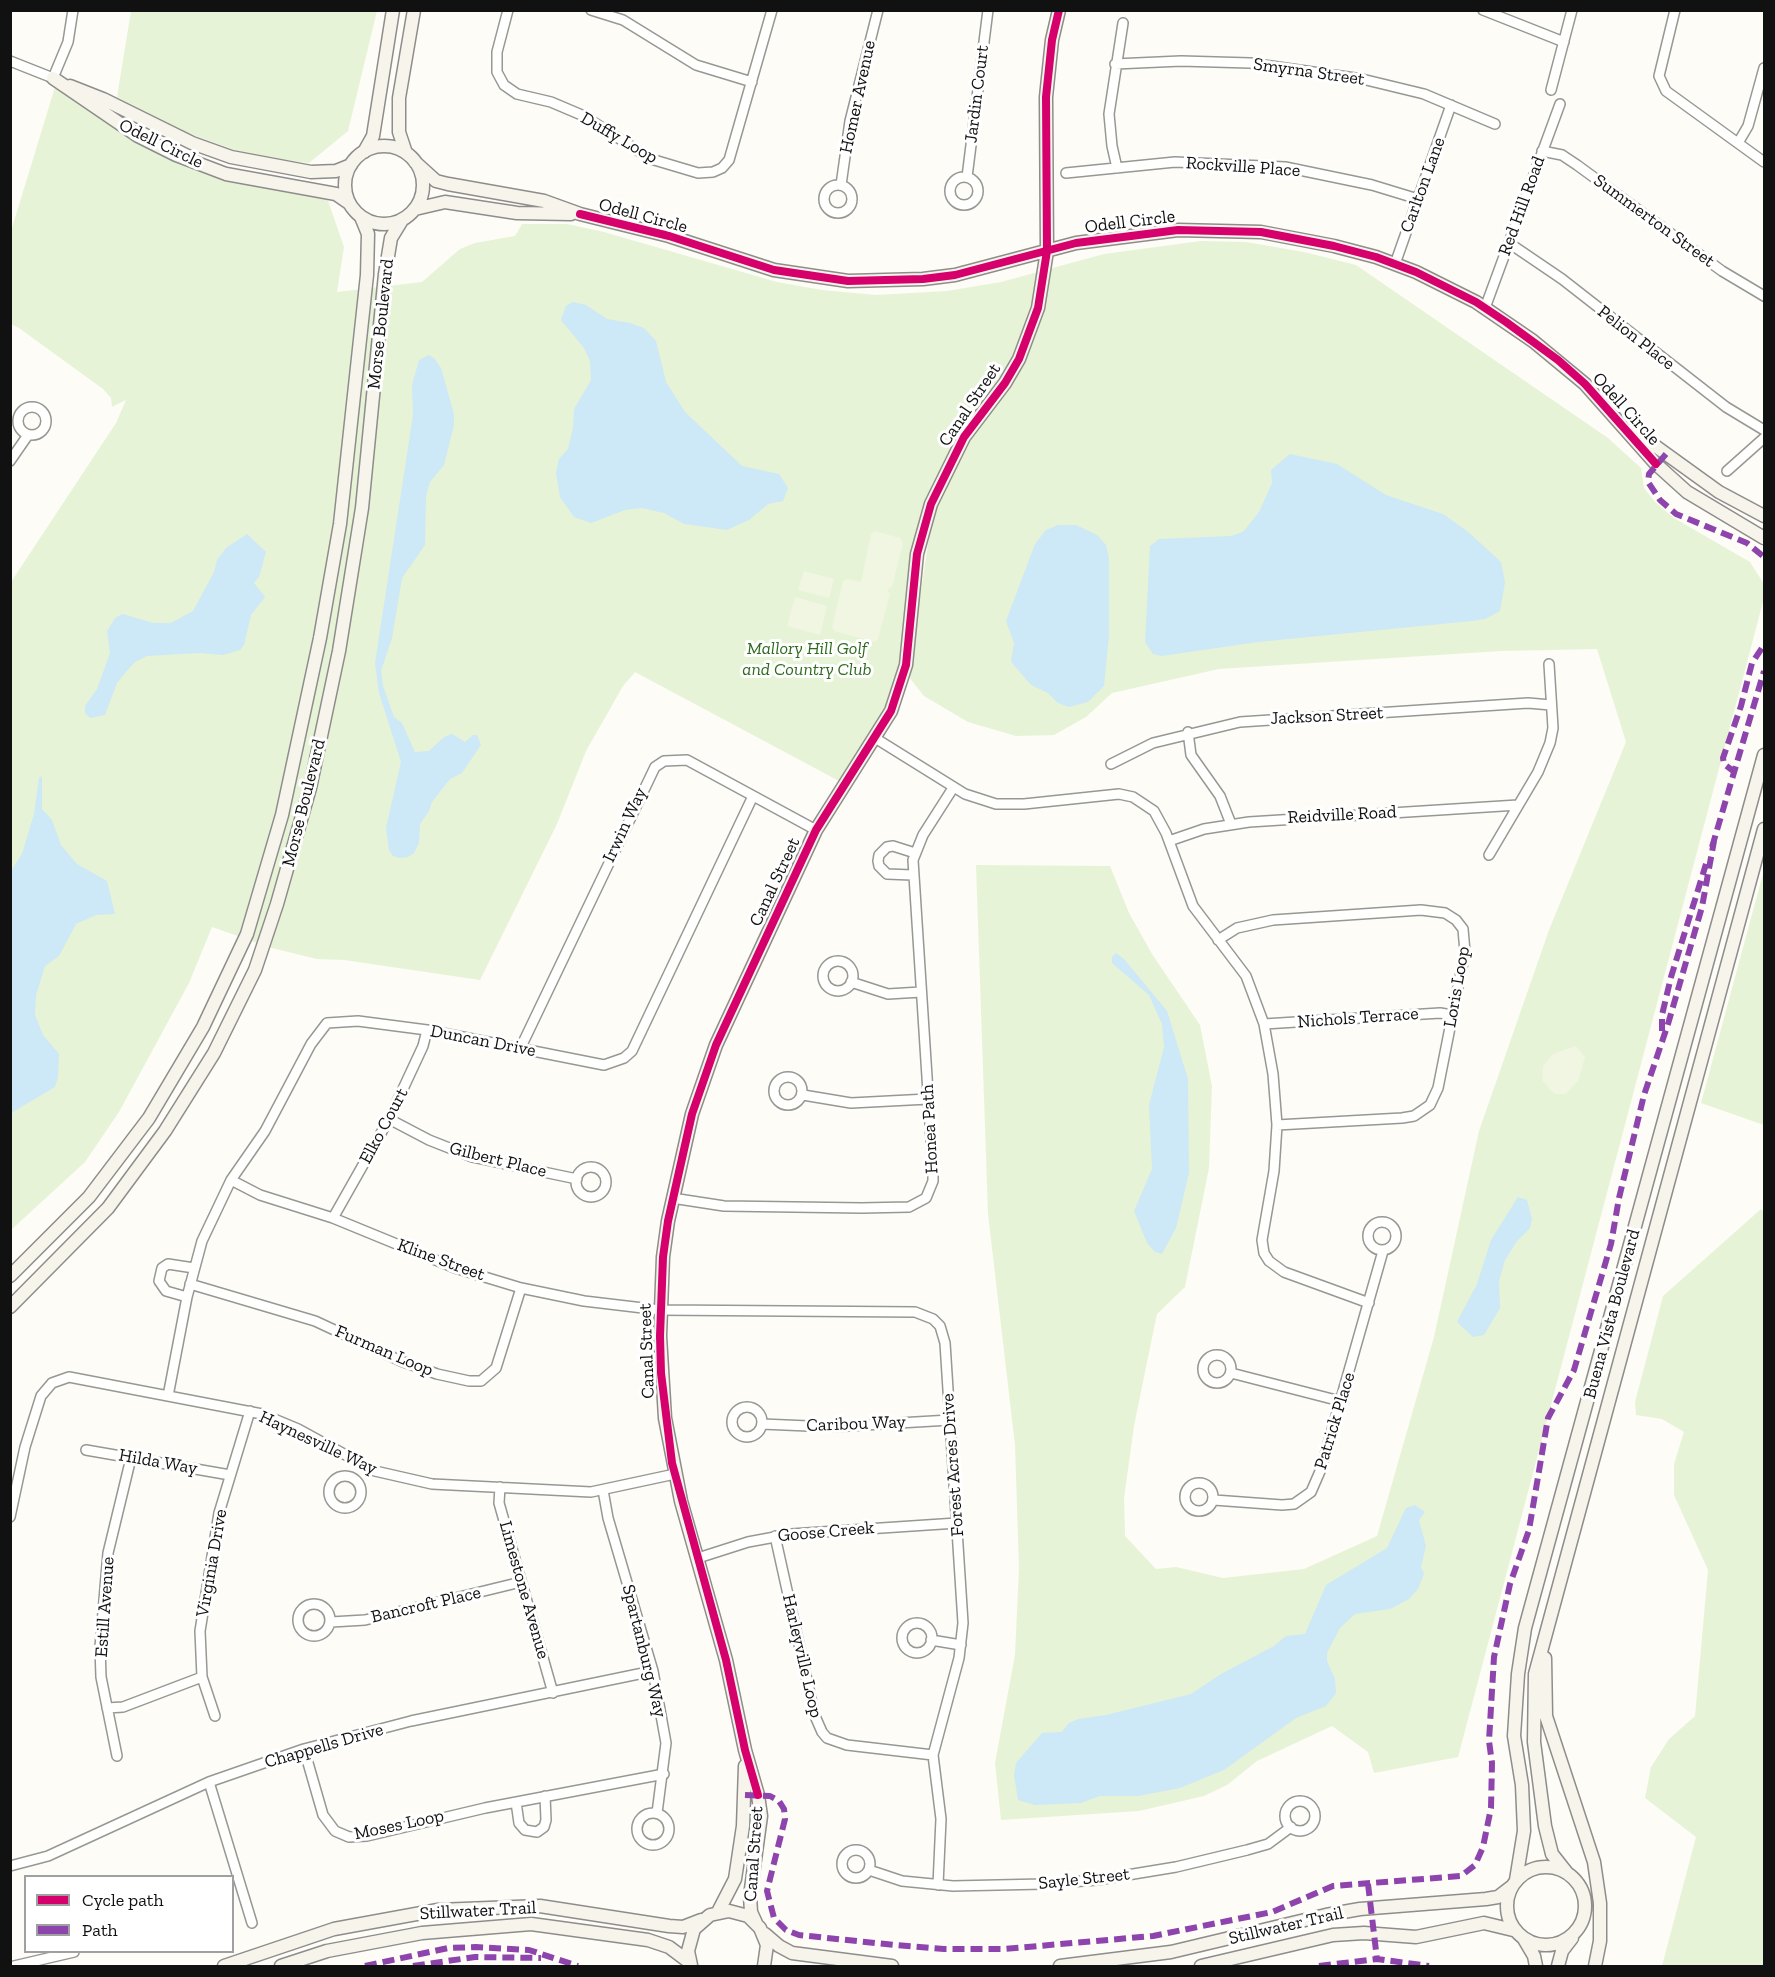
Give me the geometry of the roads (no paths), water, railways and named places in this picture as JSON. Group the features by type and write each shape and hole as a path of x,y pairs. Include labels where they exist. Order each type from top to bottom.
{"main road":[{"path":"393,10 373,136 363,153 351,165 346,177 345,190 349,203 361,217 381,224 402,220 415,209 423,185 399,132 399,98 414,10"},
{"name":"Canal Street","path":"756,1923 751,1912 750,1896 759,1828 758,1795 745,1750 726,1660 675,1474 661,1373 660,1310 663,1257 672,1198 692,1114 711,1056 816,830 891,711 906,665 917,554 931,504 964,437 1005,383 1019,359 1038,308 1047,251 1046,97 1052,40 1059,10"},
{"name":"Odell Circle","path":"53,78 103,99 192,143 231,157 311,172 336,171 351,165"},
{"name":"Odell Circle","path":"53,78 131,132 176,155 226,174 336,194 349,203"},
{"path":"363,153 385,147 411,158"},
{"name":"Odell Circle","path":"411,158 436,181 544,201 580,214 659,234 774,270 848,281 923,279 955,275 1047,251 1137,233 1178,230 1233,231 1295,237 1366,254 1395,264 1485,308 1558,360 1615,417 1656,464 1687,492 1764,537"},
{"name":"Odell Circle","path":"415,209 445,202 517,213 580,214"},
{"name":"Morse Boulevard","path":"10,1276 89,1197 149,1118 204,1027 248,934 282,815 320,638 340,524 367,274 368,234 361,217"},
{"name":"Morse Boulevard","path":"10,1307 108,1208 158,1141 214,1053 255,970 278,904 310,788 339,651 362,508 385,274 391,238 402,220"},
{"name":"Odell Circle","path":"1615,417 1719,492 1764,516"},
{"name":"Buena Vista Boulevard","path":"1513,1930 1506,1907 1524,1831 1522,1785 1514,1736 1518,1674 1525,1628 1764,755"},
{"name":"Buena Vista Boulevard","path":"1558,1966 1562,1951 1583,1921 1584,1897 1579,1886 1552,1854 1545,1826 1534,1742 1535,1674 1764,829"},
{"path":"1551,1615 1543,1671 1546,1716 1594,1862 1600,1903 1600,1941 1595,1966"},
{"name":"Canal Street","path":"718,1912 735,1879 743,1826 745,1750"},
{"path":"743,1826 759,1828"},
{"path":"1513,1884 1537,1868 1549,1867 1567,1874"},
{"name":"Stillwater Trail","path":"1060,1966 1171,1952 1360,1909 1486,1899 1498,1896 1513,1884"},
{"name":"Stillwater Trail","path":"224,1966 334,1929 438,1910 540,1906 683,1927 718,1912"},
{"path":"718,1912 739,1912 756,1923 764,1934 778,1946 792,1953 892,1966"},
{"path":"690,1964 689,1939 701,1920"},
{"name":"Stillwater Trail","path":"1201,1966 1333,1935 1365,1933 1416,1937 1484,1923 1513,1930"},
{"name":"Stillwater Trail","path":"281,1966 327,1951 422,1933 531,1924 648,1940 669,1947 690,1964"},
{"path":"1513,1930 1524,1940 1534,1956 1536,1966"},
{"path":"1524,1940 1546,1946 1558,1944 1577,1931"},
{"path":"764,1934 768,1957 764,1966"}],"street":[{"path":"53,78 68,42 73,10"},
{"name":"Duffy Loop","path":"508,10 497,52 497,72 504,85 517,94 551,102 584,116 651,159 698,173 722,168 729,160 771,10"},
{"path":"591,10 623,20 696,65 752,82"},
{"name":"Homer Avenue","path":"841,185 850,121 878,10"},
{"name":"Jardin Court","path":"967,177 988,10"},
{"path":"1483,10 1564,42"},
{"path":"1551,90 1572,10"},
{"path":"1675,10 1659,76 1666,91 1764,162"},
{"path":"1117,168 1109,114 1123,23"},
{"name":"Odell Circle","path":"10,61 53,78"},
{"name":"Smyrna Street","path":"1115,64 1181,61 1250,63 1362,79 1424,94 1494,124"},
{"path":"1738,142 1748,126 1764,68"},
{"name":"Red Hill Road","path":"1485,308 1560,104"},
{"name":"Carlton Lane","path":"1395,264 1451,105"},
{"name":"Summerton Street","path":"1542,151 1562,155 1722,271 1764,296"},
{"name":"Rockville Place","path":"1066,173 1174,162 1285,167 1372,185 1418,200"},
{"name":"Pelion Place","path":"1509,243 1562,279 1726,407 1764,430"},
{"path":"10,462 28,435"},
{"path":"1727,471 1764,438"},
{"path":"1489,855 1548,749 1552,728 1549,664"},
{"name":"Jackson Street","path":"1111,764 1153,743 1188,732 1266,719 1528,703 1551,705"},
{"path":"1188,732 1191,755 1220,796 1231,824"},
{"path":"875,738 953,788 977,799 1008,804 1119,794 1132,797 1154,811 1169,841 1193,906 1246,976 1264,1024 1273,1074 1277,1125 1274,1172 1262,1240 1264,1253 1269,1262 1284,1272 1369,1303"},
{"name":"Irwin Way","path":"520,1049 655,767 664,761 687,760 816,830"},
{"name":"Honea Path","path":"672,1198 724,1206 909,1207 926,1198 933,1181 912,875 915,853 953,788"},
{"name":"Duncan Drive","path":"168,1396 186,1297 202,1241 231,1180 265,1131 311,1044 327,1023 358,1021 426,1030 604,1065 624,1058 632,1051 753,796"},
{"name":"Reidville Road","path":"1169,841 1231,824 1518,805"},
{"path":"912,875 887,874 878,861 882,850 893,846 915,853"},
{"name":"Loris Loop","path":"1218,940 1237,928 1273,920 1428,910 1445,913 1456,920 1463,929 1466,940 1435,1097 1423,1112 1402,1118 1277,1125"},
{"path":"851,982 888,994 921,992"},
{"name":"Nichols Terrace","path":"1264,1024 1440,1013 1452,1015"},
{"name":"Elko Court","path":"333,1218 389,1119 423,1046 426,1030"},
{"path":"802,1095 851,1103 928,1099"},
{"name":"Gilbert Place","path":"389,1119 429,1140 472,1157 577,1179"},
{"name":"Kline Street","path":"231,1180 260,1195 333,1218 455,1268 521,1288 609,1305 660,1310"},
{"name":"Patrick Place","path":"1214,1500 1282,1505 1304,1499 1316,1483 1383,1251"},
{"path":"186,1297 166,1292 159,1281 162,1268 168,1264 194,1268"},
{"name":"Furman Loop","path":"190,1284 315,1321 401,1361 437,1374 469,1381 481,1381 496,1368 508,1338 521,1288"},
{"name":"Forest Acres Drive","path":"660,1310 915,1312 933,1319 943,1334 962,1598 961,1645 933,1755 941,1819 938,1885"},
{"path":"1231,1373 1341,1401"},
{"name":"Haynesville Way","path":"10,1517 12,1501 37,1406 52,1383 69,1377 250,1411 298,1429 375,1471 411,1481 451,1486 561,1492 603,1490 675,1474"},
{"name":"Virginia Drive","path":"215,1716 202,1677 200,1631 219,1513 250,1411"},
{"name":"Caribou Way","path":"762,1424 831,1427 950,1420"},
{"name":"Hilda Way","path":"86,1450 230,1475"},
{"name":"Estill Avenue","path":"117,1756 107,1708 100,1647 108,1553 131,1458"},
{"path":"352,1477 359,1463"},
{"name":"Limestone Avenue","path":"500,1487 499,1503 553,1693"},
{"name":"Spartanburg Way","path":"603,1490 608,1518 653,1671 666,1743 664,1774 657,1813"},
{"name":"Goose Creek","path":"698,1558 774,1536 957,1522"},
{"name":"Harleyville Loop","path":"774,1536 815,1716 822,1732 827,1738 847,1745 933,1755"},
{"name":"Bancroft Place","path":"331,1622 365,1620 521,1582"},
{"path":"931,1640 961,1645"},
{"name":"Chappells Drive","path":"10,1866 48,1856 210,1782 304,1749 411,1721 653,1671"},
{"path":"107,1708 123,1707 202,1677"},
{"name":"Moses Loop","path":"304,1749 323,1815 335,1831 350,1838 545,1796 664,1774"},
{"path":"210,1782 234,1875"},
{"path":"516,1802 519,1824 525,1830 534,1832 545,1825 545,1796"},
{"name":"Sayle Street","path":"869,1870 902,1881 938,1885 1042,1884 1139,1874 1257,1847 1278,1838 1291,1827"},
{"path":"235,1880 252,1923"},
{"path":"14,1966 70,1953"}],"water":[{"path":"573,302 586,305 607,319 644,328 656,341 666,382 685,412 742,466 779,474 788,488 783,501 768,504 749,520 727,530 684,524 664,513 642,508 625,510 591,523 574,517 560,497 556,473 559,459 568,449 573,428 574,409 591,380 590,361 584,348 561,320 566,306"},
{"path":"429,355 441,368 454,414 454,425 444,465 430,482 426,496 425,545 402,578 392,638 381,671 383,686 394,717 402,723 415,752 429,751 444,737 452,734 465,742 473,735 477,735 481,745 462,773 450,779 432,802 420,824 419,843 414,853 408,857 399,858 393,856 389,850 386,828 401,762 379,693 375,663 413,415 412,385 419,360"},
{"path":"1290,454 1337,464 1386,495 1443,514 1467,531 1501,562 1505,582 1500,611 1485,619 1472,621 1258,642 1162,656 1153,654 1145,642 1150,546 1159,539 1231,536 1243,532 1259,512 1272,483 1271,470"},
{"path":"1058,525 1076,525 1097,535 1106,545 1109,559 1109,635 1104,686 1088,702 1069,707 1058,703 1048,693 1031,685 1013,664 1011,661 1014,643 1006,621 1035,544 1046,530"},
{"path":"247,534 266,552 259,577 254,583 265,597 251,615 244,645 240,650 223,655 200,653 147,656 135,662 117,683 105,715 90,718 85,713 85,706 97,689 110,653 107,631 116,617 123,614 153,623 171,623 193,611 214,572 217,560 226,548"},
{"path":"42,776 42,809 52,820 61,845 77,864 107,881 115,914 96,915 76,924 59,956 45,966 36,995 35,1015 43,1035 59,1054 58,1077 55,1087 11,1113 11,871 22,854 34,814 39,778"},
{"path":"1116,953 1124,959 1167,1011 1188,1079 1189,1173 1176,1228 1162,1254 1155,1252 1147,1243 1134,1211 1152,1169 1149,1105 1164,1047 1162,1024 1149,995 1112,963 1112,957"},
{"path":"1518,1197 1527,1200 1532,1219 1530,1228 1517,1241 1505,1260 1499,1281 1500,1308 1484,1335 1473,1337 1457,1322 1477,1284 1491,1240"},
{"path":"1415,1505 1425,1512 1419,1520 1426,1546 1421,1567 1424,1574 1418,1589 1409,1599 1390,1609 1355,1614 1340,1628 1327,1653 1327,1661 1335,1679 1336,1693 1326,1706 1296,1718 1224,1770 1180,1788 1138,1796 1100,1796 1081,1803 1035,1805 1018,1800 1014,1775 1016,1763 1042,1733 1062,1732 1069,1723 1078,1719 1106,1715 1191,1694 1221,1674 1274,1646 1286,1636 1305,1634 1326,1585 1387,1548 1406,1508"}],"park label":[{"name":"Mallory Hill Golf and Country Club","path":"807,659"}]}
